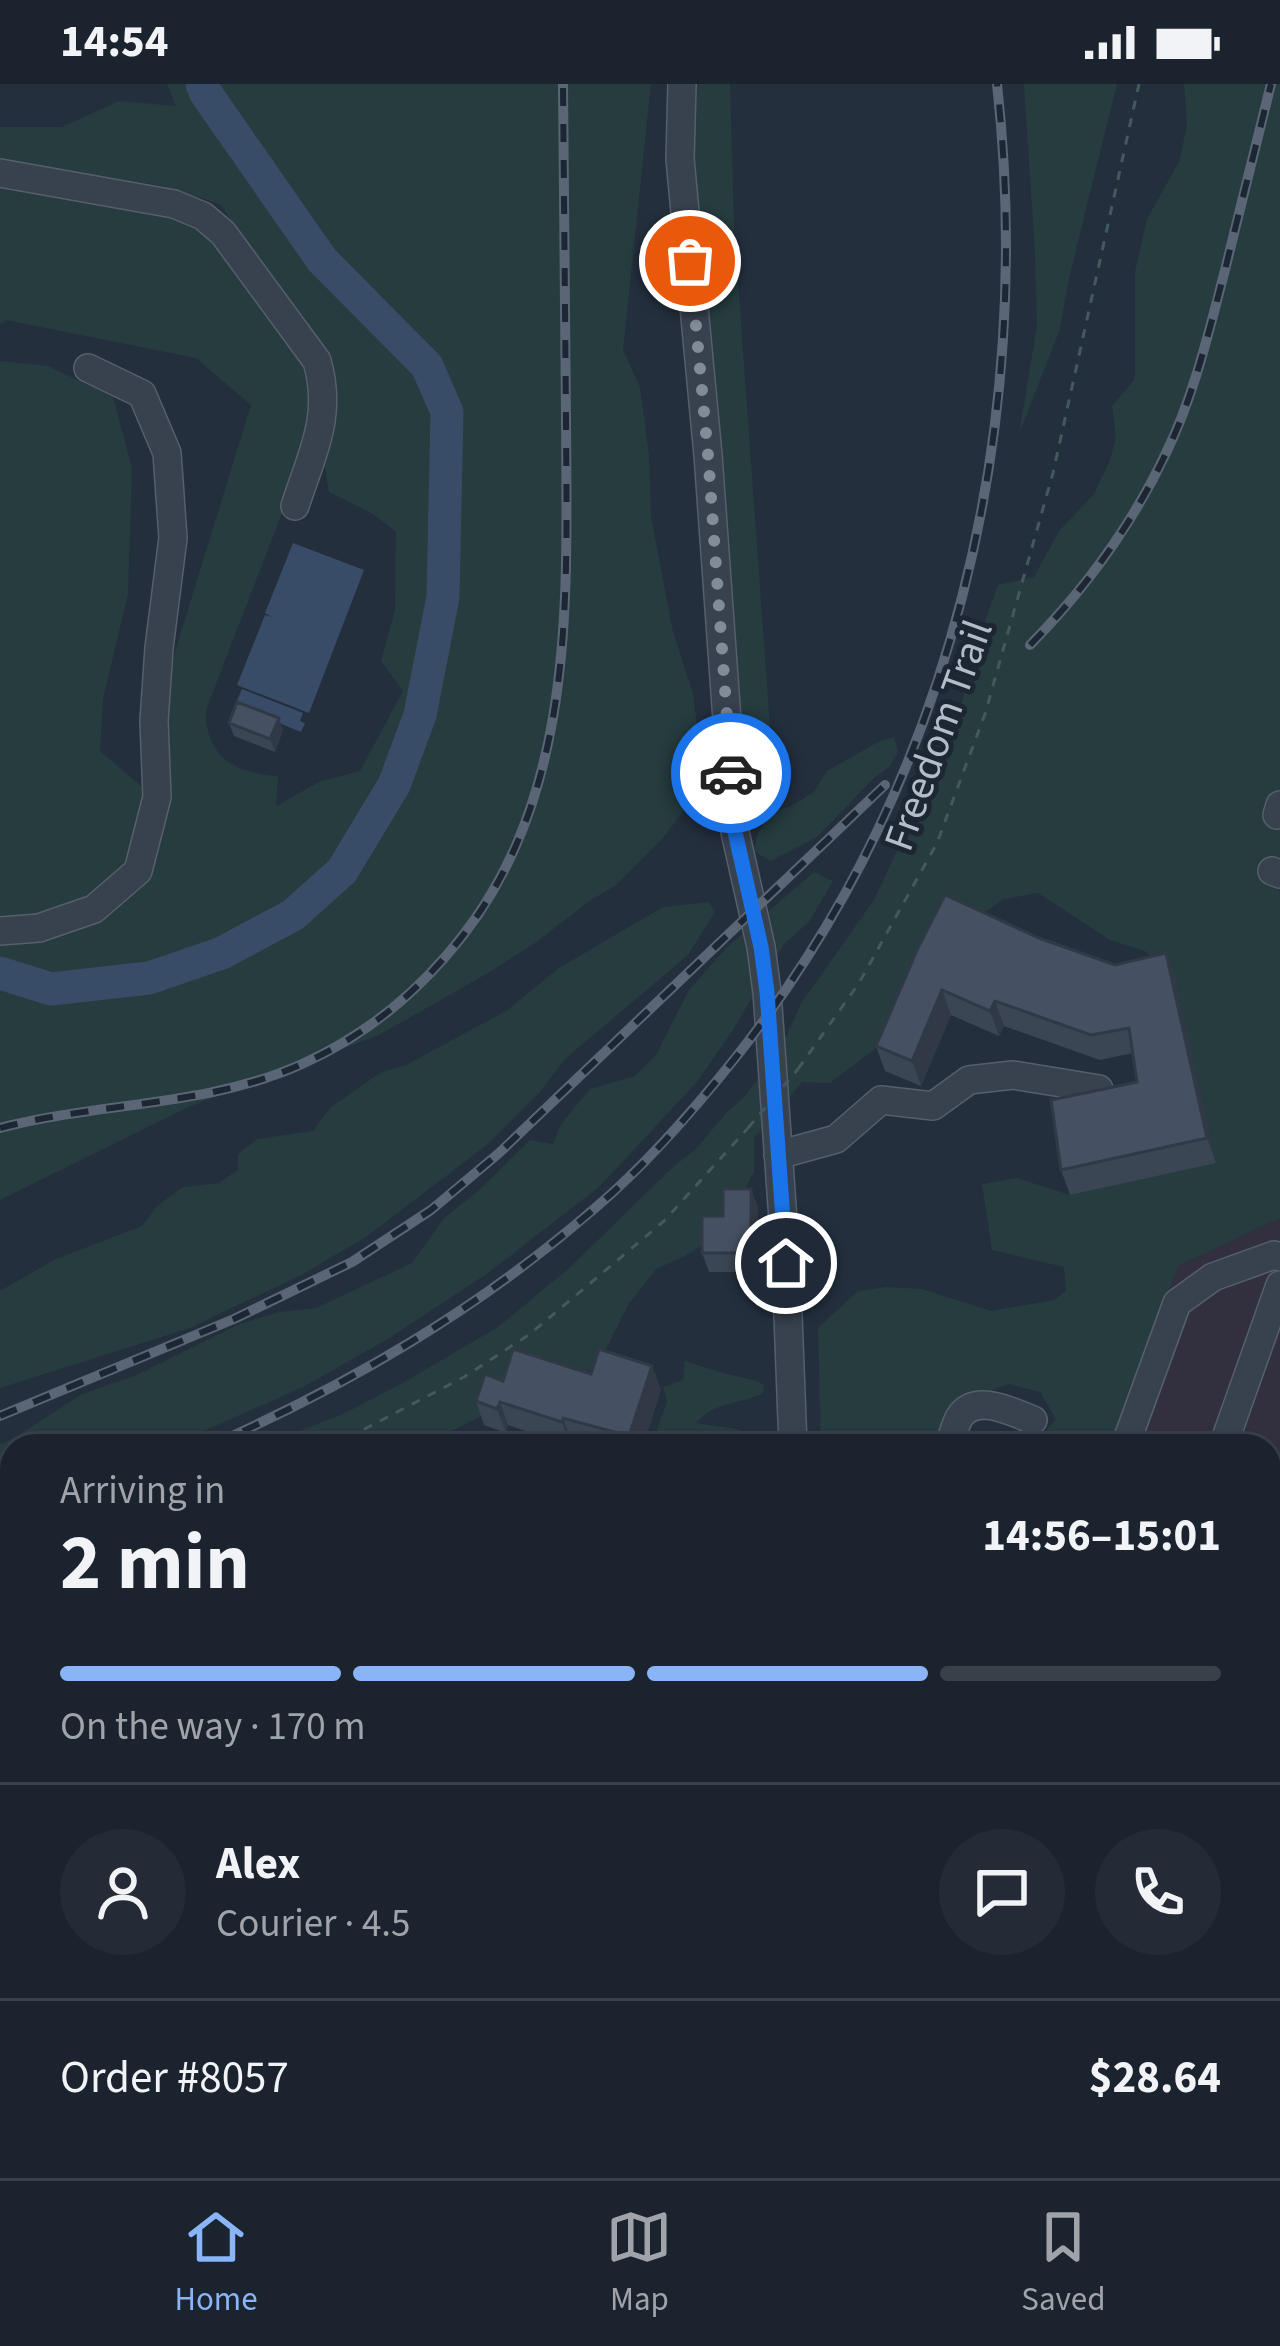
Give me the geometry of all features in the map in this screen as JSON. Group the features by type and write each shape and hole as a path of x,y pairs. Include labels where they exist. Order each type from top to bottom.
{"street":[{"path":"682,84 680,158 708,455 735,832 767,992 793,1434"},
{"path":"0,173 174,204 203,216 223,233 317,361 324,386 324,414 296,506"},
{"path":"0,932 39,928 94,909 124,884 138,871 157,797 158,648 172,538 167,453 142,394 88,368"},
{"path":"778,1155 836,1139 881,1100 933,1106 969,1080 1013,1075 1099,1089"},
{"path":"1129,1434 1177,1303 1213,1277 1274,1255 1280,1257"},
{"path":"1227,1434 1280,1285"},
{"path":"953,1434 966,1410 981,1405 1033,1420"}],"path":[{"name":"Freedom Trail","path":"355,1434 464,1377 530,1334 664,1221 798,1070 860,983 937,843 978,736 1053,473 1139,84"}],"shaded area":[{"path":"1280,1218 1280,1434 1116,1434 1178,1266"}],"green space":[{"path":"167,84 651,84 623,350 640,387 651,517 673,632 693,693 704,784 663,838 615,886 488,973 379,1035 188,1107 0,1200 0,361 48,366 113,397 132,468 128,594 103,699 100,751 146,790 165,684 251,405 196,358 6,320 0,324 0,183 171,211 203,225 305,365 316,398 313,433 206,710 217,751 248,771 278,776 276,806 321,781 360,771 403,691 381,661 395,610 396,532 373,514 329,492 323,458 336,417 336,382 321,349 220,204 162,186 0,160 0,127 62,127 119,101 176,106"},
{"path":"687,84 730,84 734,225 771,741 765,758 752,770 742,769"},
{"path":"1024,84 1117,84 1060,329 1019,434 1037,326"},
{"path":"1184,84 1280,84 1280,1218 1178,1266 1116,1434 1043,1434 1056,1419 1040,1392 1008,1384 984,1394 949,1434 821,1434 818,1328 858,1291 922,1289 991,1311 1054,1300 1066,1291 1064,1267 992,1250 982,1184 1017,1178 1070,1195 1216,1162 1175,978 1145,951 1110,940 1038,893 1004,899 934,947 887,1040 830,1083 802,1082 754,1138 754,1172 722,1232 656,1269 628,1305 596,1369 554,1379 446,1434 292,1434 345,1413 498,1327 568,1269 696,1149 745,1096 782,1045 802,1002 874,900 955,727 998,585 1034,577 1059,531 1094,494 1110,460 1116,437 1112,406 1135,379 1135,272 1147,219 1180,160 1187,123"},
{"path":"894,737 898,752 890,766 817,837 770,861 754,851 757,835 772,812 814,792 827,771"},
{"path":"814,872 833,881 809,922 784,944 696,1083 599,1187 488,1273 303,1387 197,1434 21,1434 82,1394 137,1375 239,1324 316,1308 412,1263 444,1218 530,1140 553,1144 561,1124 590,1089 635,1076 656,1055 689,990 727,947"},
{"path":"709,902 715,912 688,955 565,1059 488,1144 366,1237 303,1274 190,1328 0,1388 0,1291 56,1259 142,1226 157,1206 183,1187 219,1183 238,1170 238,1154 257,1139 313,1131 331,1107 380,1073 406,1065 506,1011 559,968 663,907"},
{"path":"685,1361 764,1385 763,1393 719,1407 696,1423 750,1434 655,1434 667,1402 663,1387 683,1380"}],"water":[{"path":"293,543 364,570 309,713 237,685 265,615 272,617 265,613"},
{"path":"242,689 303,713 301,732 235,705"}],"building":[{"path":"237,702 279,718 270,739 229,723"},
{"path":"945,895 1039,938 1115,965 1166,953 1207,1138 1061,1170 1051,1100 1137,1082 1129,1028 1091,1035 995,1001 990,1011 942,990 912,1061 876,1046"},
{"path":"723,1189 751,1189 751,1253 702,1253 702,1216 723,1216"},
{"path":"513,1349 591,1374 599,1349 652,1366 630,1434 563,1418 562,1422 500,1402 497,1409 476,1401 485,1374 503,1381"}],"waterway":[{"path":"0,973 51,989 149,978 222,953 293,915 342,871 394,785 420,715 443,597 447,412 427,366 322,260 202,84"}],"railway":[{"path":"0,1128 229,1088 302,1064 362,1031 398,1004 446,956 489,898 520,836 542,770 556,702 563,632 567,490 563,84"},
{"path":"235,1434 411,1342 550,1246 614,1192 686,1117 736,1057 811,951 874,838 924,720 962,597 988,471 1003,342 1006,213 997,84"},
{"path":"1030,645 1106,555 1153,480 1176,431 1207,340 1271,84"},
{"path":"0,1416 234,1319 352,1262 431,1210 498,1154 885,785"}],"way so far":[{"path":"690,261 731,773"}],"route":[{"path":"731,773 735,832 767,992 786,1263"}]}
